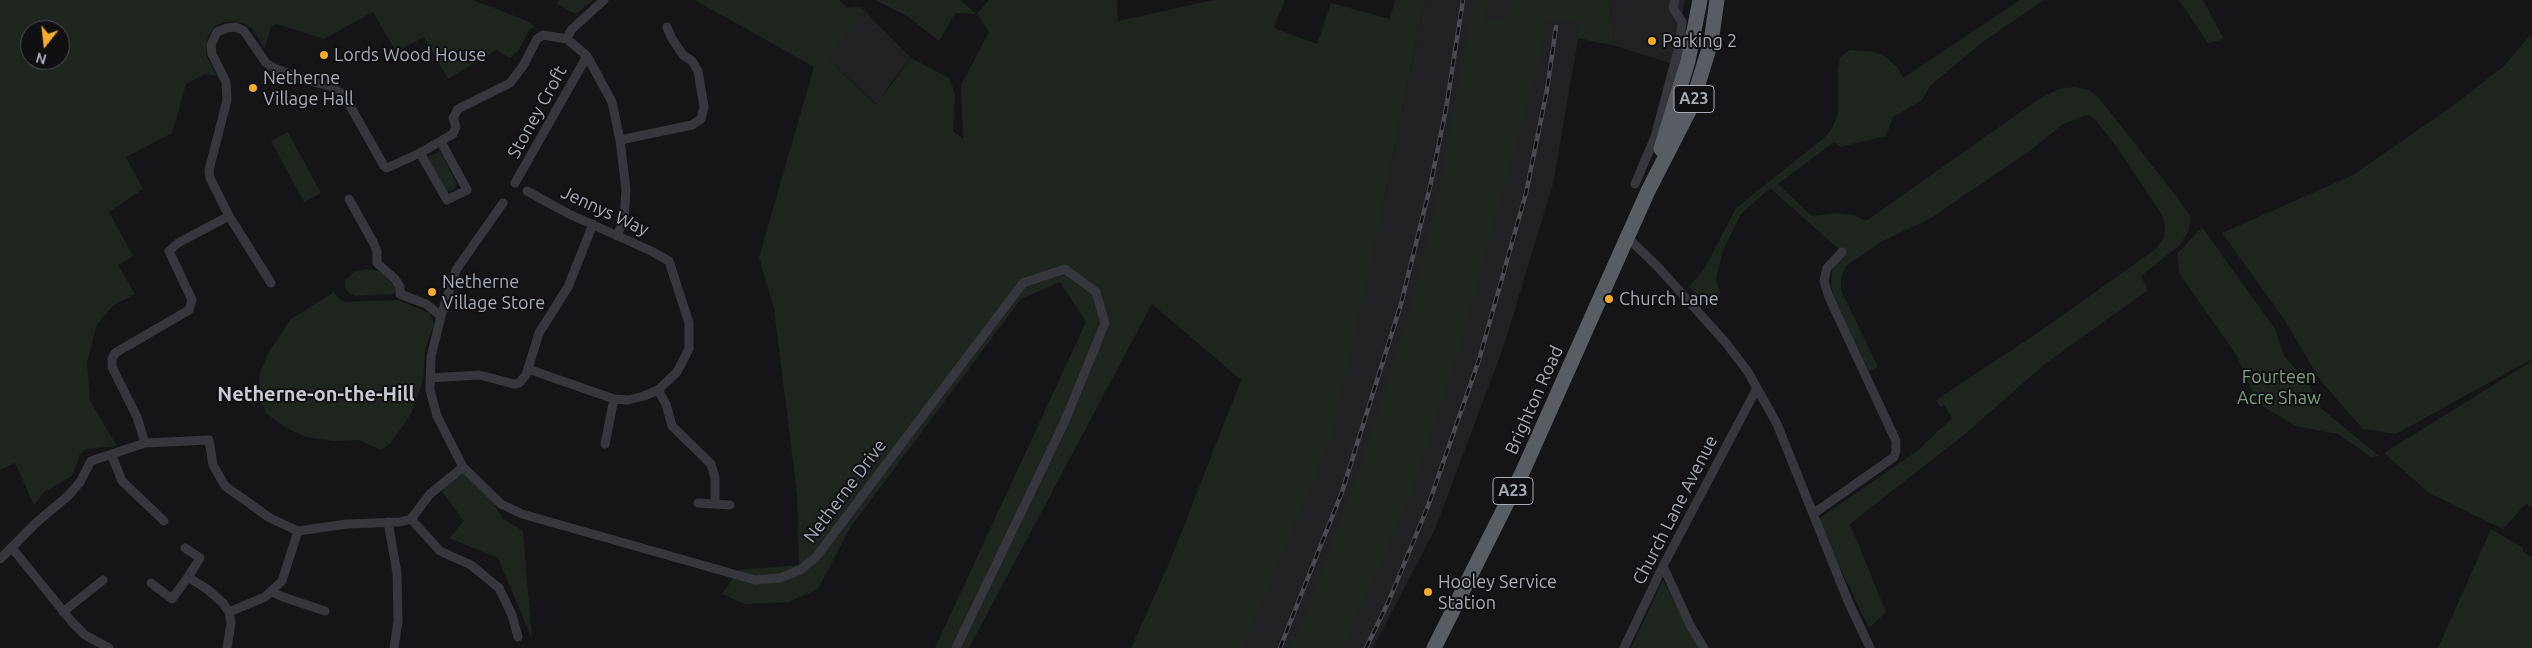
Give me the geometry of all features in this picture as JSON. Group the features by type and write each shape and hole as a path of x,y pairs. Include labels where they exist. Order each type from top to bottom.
{"highway":[{"name":"Brighton Road","path":"1434,648 1522,473 1626,237 1700,0"},
{"name":"Brighton Road","path":"1641,188 1691,107 1711,42 1717,0"}],"street":[{"path":"566,39 571,30 604,0"},
{"name":"Brighton Road","path":"1675,0 1673,8 1682,22 1679,72"},
{"path":"271,283 229,216 210,178 209,170 227,100 226,82 212,54 212,41 221,30 231,27 240,28 247,33 266,63 286,73 330,86 344,95 384,166 392,167 453,134 456,127 453,118 458,109 510,83 523,66 537,39 543,35 566,39 587,56 612,102 620,140 626,190 624,219 617,236"},
{"path":"620,140 692,125 701,119 704,107 698,70 692,61 683,55 667,27"},
{"name":"Stoney Croft","path":"515,183 587,56"},
{"path":"420,153 447,200 467,190 441,142"},
{"name":"Jennys Way","path":"527,191 617,236 672,258 689,323 689,349 676,372 658,390 628,400 614,398 528,369"},
{"path":"349,198 377,251 377,263 395,279 400,287 400,294 426,304 441,316"},
{"name":"Netherne Drive","path":"503,203 456,270 441,316 431,357 430,390 437,416 462,467 501,504 529,517 755,580 780,578 800,570 816,557 1023,283 1065,269 1096,292 1105,323 1064,423 956,648"},
{"path":"145,443 137,417 112,367 112,359 116,352 189,310 192,300 170,251 178,243 229,216"},
{"path":"430,378 479,375 520,384 528,369 539,333 568,287 593,224"},
{"path":"1626,237 1658,267 1726,343 1748,372 1777,424 1848,601 1870,648"},
{"path":"1813,514 1894,457 1896,440 1829,297 1824,281 1827,268 1842,252"},
{"name":"Church Lane Avenue","path":"1624,648 1663,566 1757,388"},
{"path":"658,390 666,404 672,426 712,464 715,478 715,504"},
{"path":"605,444 614,398"},
{"path":"0,559 37,522 69,495 80,482 92,461 112,456 145,443 210,440 213,465 225,486 270,518 298,531 347,524 400,522 411,519 430,494 462,467"},
{"path":"112,456 122,480 164,521"},
{"path":"698,503 730,505"},
{"path":"411,519 440,551 471,564 499,588 512,615 518,637"},
{"path":"388,522 397,573 398,621 394,648"},
{"path":"229,612 265,597 282,581 298,531"},
{"path":"12,548 64,612 86,635 109,648"},
{"path":"151,584 172,599 200,558 185,548"},
{"path":"1663,566 1690,625 1704,648"},
{"path":"188,577 207,589 223,603 229,612 231,623 227,648"},
{"path":"64,612 103,580"},
{"path":"272,592 325,611"}],"shaded area":[{"path":"1425,0 1585,0 1553,184 1504,345 1435,529 1373,648 1223,648 1384,201"},
{"path":"1612,0 1685,0 1673,64 1615,46 1610,11"},
{"path":"864,10 911,58 891,83 877,105 826,57"}],"green space":[{"path":"0,0 473,0 525,20 534,26 529,30 519,50 510,58 496,50 448,79 424,37 396,52 373,12 324,39 276,24 271,27 265,49 253,30 245,24 234,21 224,22 215,26 209,34 206,45 207,57 217,76 205,74 186,84 172,133 126,157 143,189 109,212 133,256 118,265 135,294 114,305 97,324 87,362 90,401 117,446 86,449 80,454 72,476 44,492 34,505 15,463 0,470"},
{"path":"559,0 593,0 576,14 557,4"},
{"path":"695,0 839,0 848,8 858,7 864,10 827,58 876,105 911,58 949,78 955,93 953,131 963,139 961,85 989,32 977,14 989,0 1117,0 1118,21 1213,0 1285,0 1274,28 1317,44 1331,3 1390,19 1395,0 1425,0 1384,201 1331,438 1242,648 1131,648 1171,559 1241,380 1152,304 969,648 935,648 1086,322 1060,282 1021,299 850,528 818,589 789,602 744,604 722,594 739,570 799,565 797,494 774,309 759,257 814,67"},
{"path":"875,0 960,0 976,14 955,13 939,41 907,16"},
{"path":"1474,0 1489,0 1484,22 1509,17 1513,0 1612,0 1610,11 1615,46 1578,38 1580,22 1547,19 1542,50 1457,356 1408,501 1342,648 1290,648 1305,616 1362,462 1410,309 1434,213"},
{"path":"2020,0 2044,0 1980,44 1930,86 1922,100 1893,117 1886,136 1840,147 1834,142 1778,184 1812,216 1836,213 1852,215 1866,221 2039,99 2059,89 2075,87 2089,90 2098,97 2191,217 2189,230 2180,245 2141,276 2148,290 2045,364 1965,434 1850,524 1886,612 1869,628 1817,520 1917,451 1952,418 1944,405 1940,407 1936,400 2042,330 2157,248 2164,237 2165,226 2162,215 2119,150 2095,119 2086,115 2063,124 2031,150 1931,218 1881,242 1846,266 1841,278 1841,290 1878,367 1869,371 1834,298 1831,284 1833,265 1843,253 1770,188 1741,214 1723,250 1716,279 1720,293 1708,309 1689,287 1706,266 1736,208 1825,137 1832,128 1838,114 1838,69 1840,58 1844,54 1850,50 1871,51 1886,57 1898,68 1903,78"},
{"path":"2179,0 2203,0 2224,39 2208,43"},
{"path":"2532,33 2532,359 2396,434 2363,429 2320,380 2284,319 2222,233 2353,175 2454,105 2505,65"},
{"path":"288,132 321,193 304,202 271,141"},
{"path":"440,151 457,184 453,191 445,190 428,157"},
{"name":"Fourteen Acre Shaw","path":"2202,227 2275,329 2284,356 2306,380 2322,409 2379,456 2371,457 2338,434 2296,426 2257,403 2237,356 2179,273 2177,254"},
{"path":"366,269 379,271 396,287 393,294 355,296 349,293 345,288 345,281 354,272"},
{"path":"334,292 340,300 345,302 399,300 429,313 434,324 425,349 423,381 411,414 390,444 381,450 359,440 333,441 306,437 286,428 266,413 261,401 259,377 267,355 291,319"},
{"path":"2532,361 2532,508 2526,504 2503,529 2429,493 2384,453"},
{"path":"463,467 494,497 495,506 502,518 523,531 532,639 498,558 449,538 464,521 440,489"},
{"path":"2491,529 2523,548 2523,552 2532,557 2532,648 2438,648"},
{"path":"1663,580 1699,648 1631,648"}],"railway":[{"path":"1280,648 1342,492 1401,304 1430,187 1446,109 1463,0"},
{"path":"1366,648 1388,603 1428,506 1479,360 1526,193 1547,90 1556,27"}],"place":[{"name":"Parking 2","path":"1652,41"},
{"name":"Lords Wood House","path":"324,55"},
{"name":"Netherne Village Hall","path":"253,88"},
{"name":"Netherne Village Store","path":"432,292"},
{"name":"Church Lane","path":"1609,299"},
{"name":"Hooley Service Station","path":"1428,592"}],"district":[{"name":"Netherne-on-the-Hill","path":"316,394"}]}
